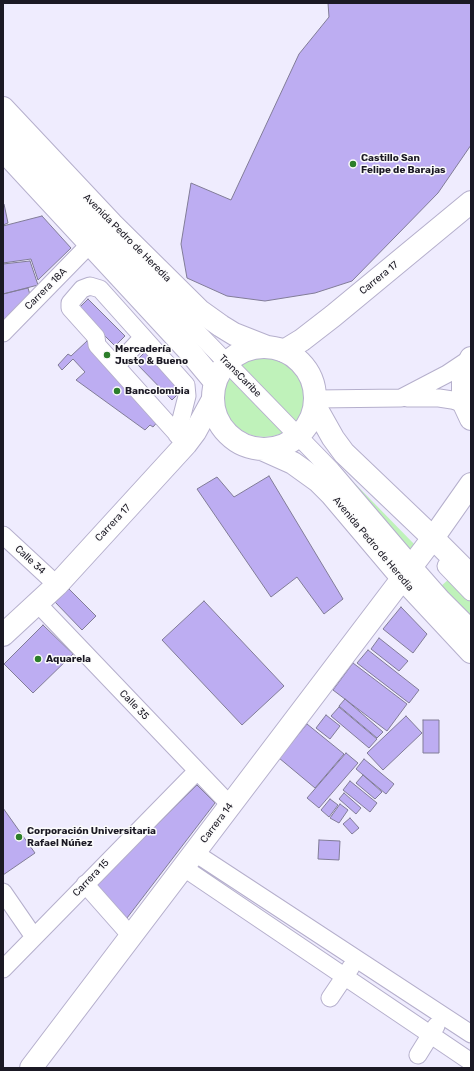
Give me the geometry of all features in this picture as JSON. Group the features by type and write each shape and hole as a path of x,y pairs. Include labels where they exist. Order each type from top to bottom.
{"main road":[{"name":"Avenida Pedro de Heredia","path":"3,108 112,224 200,311 234,334 297,359 307,370 314,384 315,403"},
{"path":"3,150 190,352 213,392"},
{"name":"Carrera 17","path":"275,349 302,340 471,202"},
{"path":"230,360 249,349 275,349"},
{"path":"469,410 463,393 463,380 471,358"},
{"name":"Carrera 17","path":"3,636 57,585 181,440 195,432 213,392 219,373 230,360"},
{"name":"Avenida Pedro de Heredia","path":"213,392 215,416 223,430 235,440 249,447 264,450 293,463 318,481 407,572 471,652"},
{"path":"264,450 277,448 288,443 302,432 311,418 315,403"},
{"path":"315,403 333,438 344,453 430,542 471,576"},
{"name":"Carrera 14","path":"31,1068 430,542 471,484"}],"street":[{"name":"TransCaribe","path":"3,118 230,360"},
{"name":"TransCaribe","path":"3,131 302,432 430,542 471,592"},
{"name":"Carrera 18A","path":"3,333 90,244"},
{"path":"100,289 109,266"},
{"path":"90,286 100,289 186,385 187,396 181,440 97,345 96,338 70,308 70,303 82,289 90,286"},
{"path":"116,366 143,337"},
{"path":"401,398 446,374 471,358"},
{"path":"315,403 426,397 452,400 469,410"},
{"name":"TransCaribe","path":"302,432 339,479 407,572 442,599 471,628"},
{"name":"Calle 34","path":"3,534 57,585"},
{"name":"Calle 35","path":"38,604 231,806"},
{"name":"Carrera 15","path":"3,969 197,771"},
{"path":"189,860 356,959 471,1034"},
{"path":"189,860 345,976 471,1062"},
{"path":"85,884 131,936"},
{"path":"3,892 34,937"},
{"path":"330,998 356,959"},
{"path":"418,1055 443,1016"}],"green space":[{"path":"264,355 280,358 293,367 302,380 305,396 302,412 293,425 280,434 264,437 248,434 235,425 226,412 223,396 226,380 235,367 248,358"},
{"path":"327,455 415,545 409,552"},
{"path":"449,579 471,601 471,619 440,587"}],"building":[{"name":"Castillo San Felipe de Barajas","path":"328,3 471,3 471,145 438,193 352,281 315,293 265,301 227,296 187,278 181,244 191,183 231,200 299,54 329,17"},
{"path":"3,204 8,223 3,225"},
{"path":"42,216 71,248 38,280 31,259 3,263 3,226"},
{"path":"30,261 38,285 3,294 3,264"},
{"path":"28,288 31,298 3,326 3,294"},
{"path":"88,299 125,336 115,346 78,309"},
{"path":"87,341 160,419 153,427 150,425 145,430 76,380 85,372 73,359 62,370 58,365 68,354 71,356"},
{"path":"145,352 183,389 172,400 135,362"},
{"path":"269,476 343,599 324,614 297,577 271,597 197,489 217,477 234,497"},
{"path":"69,589 96,616 82,630 55,602"},
{"path":"204,601 284,686 242,725 162,640"},
{"path":"401,607 427,634 413,653 383,629"},
{"name":"Aquarela","path":"43,625 73,654 33,693 4,664"},
{"path":"379,638 408,661 399,671 371,649"},
{"path":"368,650 419,690 409,703 357,663"},
{"path":"353,663 407,704 387,731 333,690"},
{"path":"345,699 383,732 377,738 339,706"},
{"path":"339,707 377,739 369,748 331,716"},
{"path":"326,715 340,726 330,739 316,728"},
{"path":"406,716 422,733 383,770 367,753"},
{"path":"423,720 439,720 439,753 423,753"},
{"path":"307,724 344,754 315,788 279,758"},
{"path":"346,753 358,763 319,808 307,798"},
{"path":"364,759 394,784 386,794 356,769"},
{"path":"363,775 382,792 375,799 356,783"},
{"path":"350,781 377,803 370,812 343,790"},
{"path":"197,785 215,803 127,918 96,885"},
{"path":"344,793 361,808 356,814 339,799"},
{"path":"330,799 338,805 329,817 321,810"},
{"path":"340,804 348,810 339,823 330,818"},
{"path":"3,808 35,853 3,875"},
{"path":"350,818 359,828 352,834 343,824"},
{"path":"319,840 340,841 339,860 318,859"}],"place":[{"name":"Castillo San Felipe de Barajas","path":"353,164"},
{"name":"Mercadería Justo & Bueno","path":"107,355"},
{"name":"Bancolombia","path":"117,391"},
{"name":"Aquarela","path":"38,659"},
{"name":"Corporación Universitaria Rafael Núñez","path":"19,837"}]}
